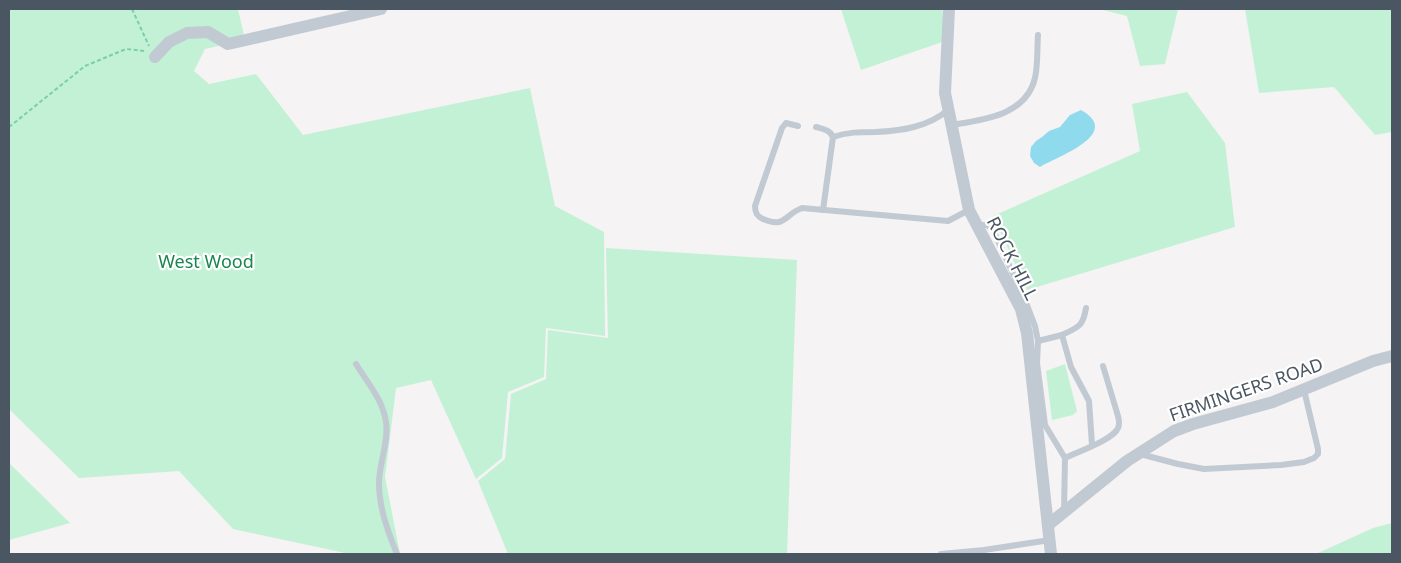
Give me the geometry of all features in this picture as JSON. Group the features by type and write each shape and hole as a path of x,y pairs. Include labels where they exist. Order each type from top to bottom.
{"street":[{"path":"155,57 169,42 188,33 208,32 228,44 381,9"},
{"name":"ROCK HILL","path":"949,9 945,93 948,110 969,210 1021,309 1027,333 1051,554"},
{"name":"FIRMINGERS ROAD","path":"1048,525 1126,461 1174,431 1273,402 1373,361 1392,356"}],"lane":[{"path":"951,126 1001,115 1008,112 1024,99 1031,89 1035,78 1038,35"},
{"path":"833,137 849,132 885,132 927,124 938,119 948,110"},
{"path":"798,126 786,123 782,128 755,206 755,212 758,216 768,221 780,223 788,219 794,211 802,208 948,221 969,210"},
{"path":"816,127 825,129 833,137 823,210"},
{"path":"976,225 987,225 992,230 1031,314 1038,341 1037,362 1045,425 1065,458 1064,511"},
{"path":"1038,341 1062,335 1080,326 1084,321 1086,308"},
{"path":"1062,335 1071,367 1089,401 1092,445"},
{"path":"356,364 381,404 386,422 387,434 378,482 382,513 398,554"},
{"path":"1065,458 1112,436 1118,429 1120,424 1103,366"},
{"path":"1139,453 1204,470 1304,462 1318,454 1304,390"},
{"path":"942,554 1050,540"}],"path":[{"path":"9,127 84,66 126,49 152,52 132,9"}],"green space":[{"name":"West Wood","path":"9,9 238,9 245,40 205,49 194,71 209,84 256,74 303,135 530,88 555,206 604,232 605,336 546,328 544,377 508,392 502,458 476,479 431,380 396,388 385,477 400,554 350,554 233,529 179,471 79,478 9,409"},
{"path":"841,9 942,9 945,41 861,70"},
{"path":"1099,9 1178,9 1165,64 1140,66 1127,16"},
{"path":"1245,9 1392,9 1392,132 1375,135 1334,87 1259,93"},
{"path":"1187,92 1225,143 1235,227 1027,290 993,216 1140,151 1132,104"},
{"path":"606,248 797,260 787,554 508,554 478,481 505,459 511,394 546,379 548,330 608,338"},
{"path":"1065,364 1077,411 1073,415 1052,420 1046,371"},
{"path":"9,463 70,523 9,540"},
{"path":"1392,523 1392,554 1316,554 1373,528"}],"water":[{"path":"1081,110 1092,119 1095,128 1091,136 1083,144 1040,167 1034,163 1030,156 1031,147 1036,141 1049,131 1060,127 1070,115"}]}
